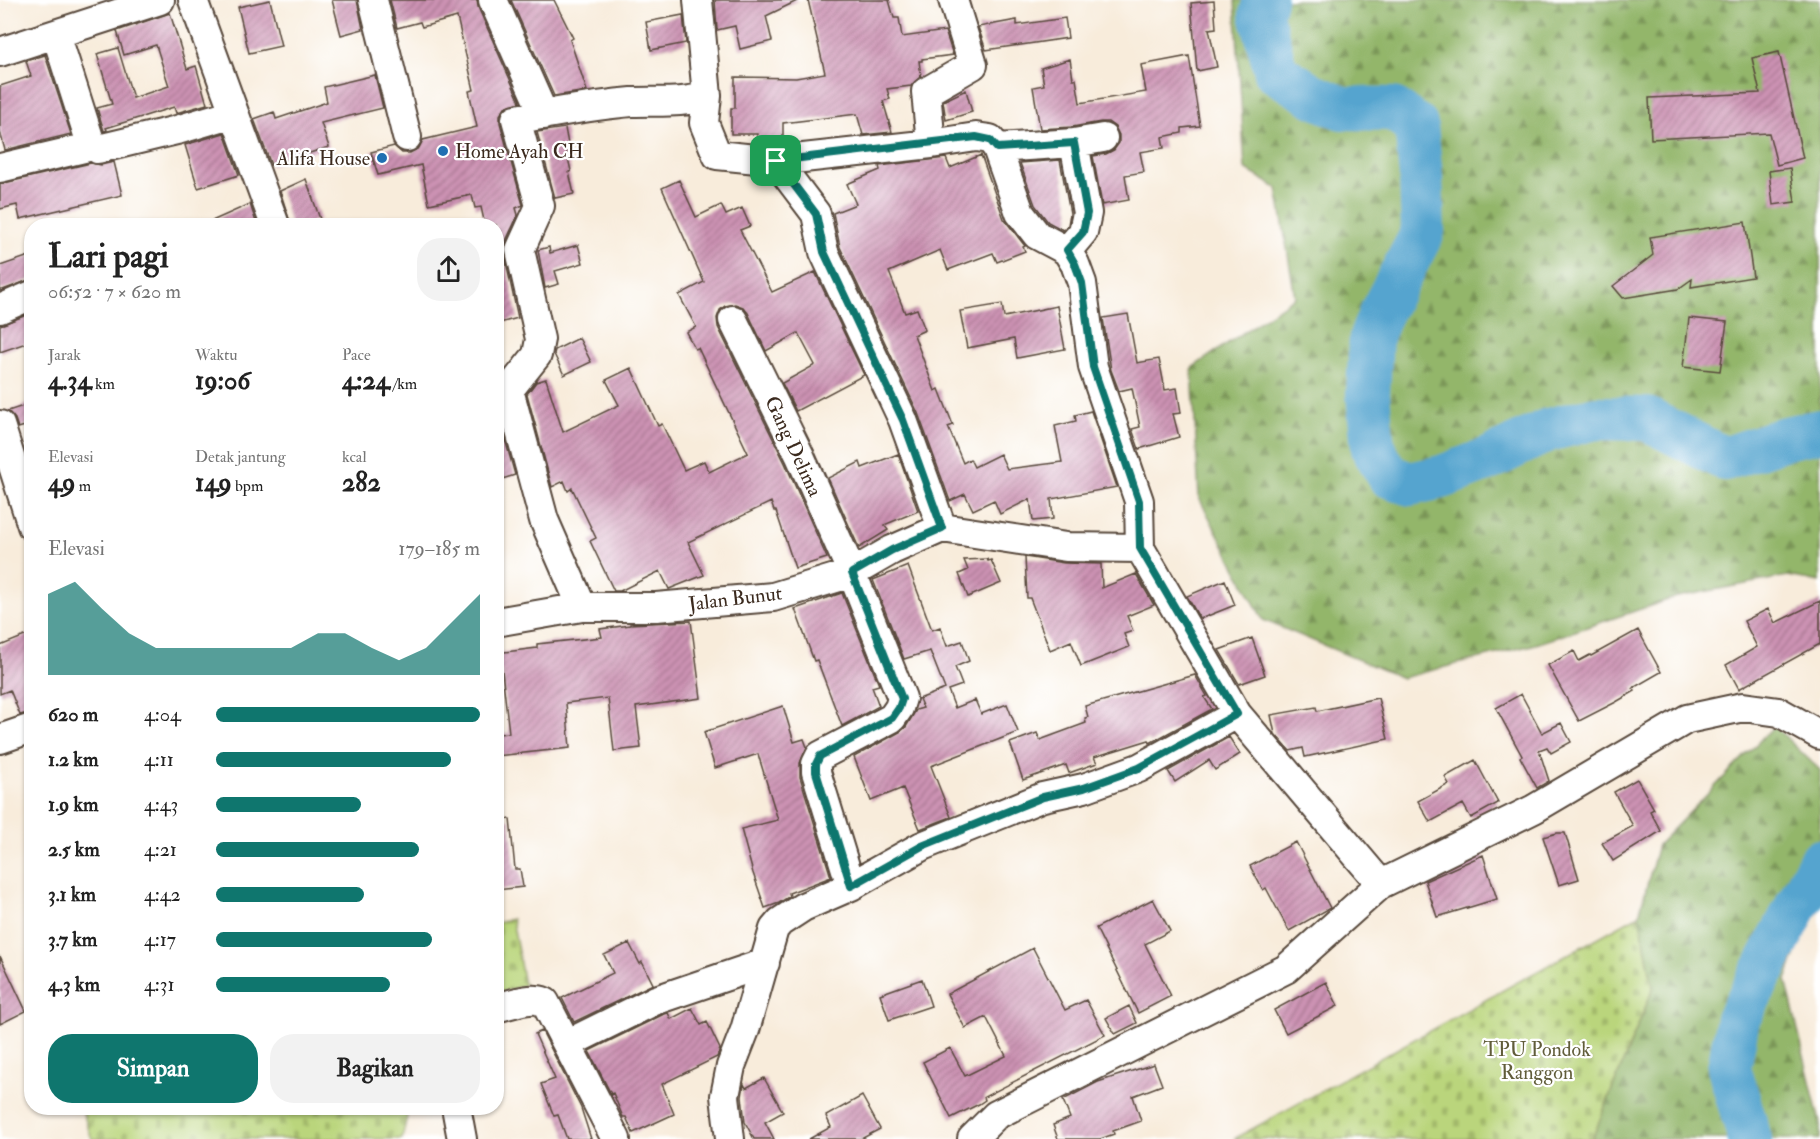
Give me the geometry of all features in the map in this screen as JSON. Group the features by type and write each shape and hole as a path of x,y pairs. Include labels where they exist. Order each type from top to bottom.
{"street":[{"path":"0,52 56,34 129,4 160,0"},
{"path":"193,0 272,218"},
{"path":"373,0 407,137"},
{"path":"493,0 544,115"},
{"path":"698,0 707,96 704,123 717,155 776,161 976,137 990,140 997,148 1020,213 1037,235 1067,250 1082,283 1093,367 1139,501 1140,548 1237,714 1381,884"},
{"path":"931,144 926,92 973,64 953,0"},
{"path":"56,34 90,141 98,149 177,130 234,112"},
{"path":"582,607 544,520 508,390 537,355 540,339 520,250 540,206 516,118 633,102 683,102 707,96"},
{"path":"997,148 1074,143 1103,138"},
{"path":"1067,250 1083,232 1087,213 1074,143"},
{"path":"0,168 93,146"},
{"path":"776,161 816,214 824,252 903,420 942,528 1066,547 1140,548"},
{"path":"0,309 24,298"},
{"name":"Gang Delima","path":"733,321 800,456 852,573 902,699 892,718 820,756 816,764 816,772 851,886"},
{"path":"0,425 24,500"},
{"name":"Jalan Bunut","path":"504,621 582,607 656,607 773,597 852,573 892,550 942,528"},
{"path":"972,1139 996,1114 1286,969 1381,884 1534,809 1687,719 1743,707 1779,712 1820,735"},
{"path":"730,1139 725,1096 730,1066 745,1030 774,929 780,921 803,907 851,886 922,846 1043,797 1084,788 1139,768 1237,714"},
{"path":"0,739 24,731"},
{"path":"567,1044 656,1000 765,963"},
{"path":"504,1006 539,999 545,1002 616,1139"},
{"path":"458,1115 462,1139"}],"green space":[{"path":"1235,0 1820,0 1820,582 1788,576 1677,597 1536,644 1402,678 1263,620 1199,498 1192,368 1295,297 1277,188 1245,169"},
{"path":"1774,726 1820,770 1820,889 1786,980 1820,1123 1820,1139 1592,1139 1653,988 1639,915 1658,845"},
{"name":"TPU Pondok Ranggon","path":"1639,915 1653,988 1592,1139 1234,1139"},
{"path":"512,919 524,985 504,992 504,921"},
{"path":"84,1115 407,1115 402,1139 92,1139"}],"building":[{"path":"270,0 281,46 249,53 238,7"},
{"path":"332,0 357,0 363,29 341,35"},
{"path":"390,0 477,0 520,102 505,107 500,115 500,123 523,205 516,208 518,215 505,243 504,253 504,218 483,218 481,207 475,208 472,195 429,204 421,165 378,175 371,152 394,146 402,153 410,153 419,148 423,140 477,127 469,91 474,90 457,17 422,27 420,22 397,28"},
{"path":"511,0 554,0 573,38 570,40 587,91 554,96"},
{"path":"715,0 799,0 766,16 772,41 740,49 735,26 717,30"},
{"path":"808,0 889,0 894,18 899,18 902,37 945,31 953,55 922,59 919,61 921,76 911,86 887,89 890,99 883,101 892,132 863,135 857,114 783,123 783,139 757,139 757,134 731,134 731,108 735,108 735,77 796,78 825,73"},
{"path":"1214,1 1216,28 1209,29 1217,67 1197,71 1191,3"},
{"path":"170,13 187,69 196,66 207,104 176,113 174,107 106,128 107,130 104,131 97,108 112,104 97,54 118,48 133,98 169,86 156,45 124,55 117,31"},
{"path":"683,15 686,43 651,50 646,22"},
{"path":"1065,18 1068,38 986,50 978,27 1017,20 1017,25"},
{"path":"1779,52 1803,158 1777,165 1769,133 1651,139 1649,98 1760,93 1752,58"},
{"path":"45,55 71,134 5,150 0,132 0,86 31,76 26,61"},
{"path":"1189,56 1200,126 1182,128 1182,133 1162,137 1164,148 1140,152 1144,172 1125,175 1129,200 1102,205 1093,156 1114,150 1119,143 1119,135 1115,127 1108,122 1040,129 1033,87 1044,85 1041,68 1070,59 1080,103 1146,92 1141,65"},
{"path":"375,75 383,108 321,123 329,147 271,165 254,119 274,112 276,119 327,102 324,87"},
{"path":"966,90 972,112 946,120 943,101"},
{"path":"565,128 568,144 565,145 574,194 555,198 537,132"},
{"path":"224,133 239,175 198,188 185,145"},
{"path":"981,155 1004,219 1025,246 1023,247 1025,251 997,262 993,253 948,270 940,250 889,272 905,313 917,309 925,330 914,335 935,391 939,389 953,425 948,427 963,463 970,459 974,467 1000,454 1007,469 1062,462 1055,426 1076,421 1075,415 1091,411 1117,487 1051,499 1053,519 1033,521 1030,499 1000,514 994,500 973,510 965,494 950,501 918,413 840,247 833,213 856,204 847,184 880,170 879,166 946,158 950,168"},
{"path":"1060,160 1070,213 1068,225 1063,230 1048,222 1035,205 1020,163"},
{"path":"114,162 122,195 20,219 17,205 0,209 0,184 91,163 101,165"},
{"path":"1790,168 1795,202 1773,205 1769,171"},
{"path":"306,179 320,218 289,218 280,191"},
{"path":"679,180 696,217 721,205 726,215 742,208 750,226 740,230 772,292 815,272 864,375 796,411 782,383 815,365 798,333 766,351 743,307 735,304 725,306 720,310 717,318 718,327 785,463 827,558 795,568 771,502 688,542 704,575 669,589 660,571 620,591 614,591 590,541 596,538 572,488 568,491 564,481 552,487 527,394 536,382 546,379 563,432 619,405 606,380 631,368 658,426 662,424 684,470 704,461 709,472 748,453 698,348 695,349 686,332 696,327 679,295 704,282 662,188"},
{"path":"250,204 255,218 219,218"},
{"path":"1745,222 1753,277 1691,287 1692,279 1678,289 1623,298 1613,286 1653,255 1650,237"},
{"path":"578,245 583,263 555,271 559,284 545,288 538,250 549,247 550,253"},
{"path":"504,253 518,318 504,322"},
{"path":"24,258 24,282 0,291 0,266"},
{"path":"1002,304 1004,317 1057,306 1065,349 1017,358 1014,339 967,348 960,311"},
{"path":"1128,314 1137,363 1159,359 1165,390 1177,388 1181,413 1173,414 1179,437 1139,449 1132,429 1140,427 1132,388 1119,391 1111,370 1103,318"},
{"path":"24,316 24,344 0,352 0,325"},
{"path":"1689,318 1727,322 1720,371 1683,367"},
{"path":"579,338 591,362 564,375 554,354 555,350"},
{"path":"24,406 24,426 18,428 15,419 8,411"},
{"path":"504,436 515,475 504,478"},
{"path":"898,454 918,511 884,525 888,530 859,548 828,478 860,462 862,468"},
{"path":"1025,557 1064,563 1101,564 1102,588 1136,574 1154,605 1127,616 1133,631 1124,634 1129,647 1081,666 1071,641 1050,650 1030,598 1027,598"},
{"path":"964,560 991,560 1001,583 968,597 959,574 968,570"},
{"path":"908,566 932,630 940,627 947,646 962,641 969,661 955,667 962,685 948,690 955,708 975,700 981,714 1007,704 1018,732 931,766 951,817 920,829 903,788 871,801 854,757 906,727 916,710 923,708 919,699 945,689 930,651 904,659 873,580"},
{"path":"1225,580 1235,605 1200,619 1187,596"},
{"path":"842,593 879,685 872,687 879,706 842,726 795,609"},
{"path":"1820,601 1820,644 1739,689 1726,665 1757,647 1744,621 1768,609 1775,623"},
{"path":"691,621 701,698 636,707 641,748 614,751 608,698 566,703 570,748 504,755 504,733 509,733 504,689 504,652 537,648 537,644 602,637 600,629 630,624"},
{"path":"1638,630 1661,672 1633,688 1635,691 1579,721 1548,665 1574,651 1579,661"},
{"path":"24,636 24,714 20,715 10,690 0,694 0,646"},
{"path":"1252,638 1265,675 1239,684 1219,650"},
{"path":"1195,675 1212,709 1150,743 1149,740 1094,757 1097,763 1069,773 1066,765 1023,780 1010,743 1037,733 1040,740 1086,723 1085,718 1088,717 1085,706"},
{"path":"1521,694 1542,733 1561,723 1571,742 1551,753 1547,747 1539,750 1549,781 1537,788 1496,708"},
{"path":"1378,698 1388,739 1305,757 1303,748 1290,751 1275,734 1271,715 1316,707 1317,711"},
{"path":"783,706 794,742 804,739 807,747 800,763 800,777 831,877 789,893 790,896 779,903 765,908 741,829 778,820 758,754 715,768 704,732"},
{"path":"1229,737 1240,754 1215,770 1209,760 1175,782 1168,771"},
{"path":"1475,760 1498,803 1471,818 1463,804 1430,822 1418,801 1449,784 1445,777"},
{"path":"1637,779 1654,809 1650,811 1661,831 1613,861 1602,843 1633,826 1614,792"},
{"path":"504,819 510,819 515,869 520,869 523,887 504,889"},
{"path":"1565,833 1579,879 1559,885 1543,837"},
{"path":"1296,842 1330,908 1289,931 1266,888 1263,890 1250,866"},
{"path":"1483,855 1497,899 1437,917 1425,881"},
{"path":"1153,899 1170,931 1145,944 1171,996 1138,1013 1096,928"},
{"path":"629,943 653,984 574,1022 562,998 613,973 604,955"},
{"path":"1033,948 1065,1010 1086,1000 1105,1035 984,1097 985,1100 979,1104 951,1118 923,1062 950,1048 965,1076 1006,1056 986,1017 965,1028 947,994"},
{"path":"0,956 24,1007 24,1012 0,1024"},
{"path":"922,979 931,1006 889,1020 880,994"},
{"path":"1326,982 1338,1006 1286,1033 1274,1010"},
{"path":"1129,1006 1137,1023 1115,1034 1106,1018"},
{"path":"692,1008 701,1025 707,1022 720,1049 717,1057 662,1084 674,1114 633,1133 589,1051 662,1015 668,1013 671,1019"},
{"path":"542,1031 581,1108 591,1139 567,1139 558,1115 554,1116 541,1084 555,1079 535,1034"},
{"path":"1154,1064 1162,1085 1133,1096 1141,1121 1113,1131 1114,1134 1100,1139 1058,1139 1053,1125 1070,1118 1063,1100 1098,1082"},
{"path":"764,1078 783,1112 765,1122 774,1139 754,1139 745,1122 742,1097 744,1084 746,1088"},
{"path":"862,1096 880,1129 861,1139 809,1139 831,1127 826,1116"}],"waterway":[{"path":"1265,0 1261,14 1276,72 1314,96 1342,108 1393,109 1416,125 1423,232 1380,314 1371,337 1368,394 1373,449 1389,476 1410,484 1442,477 1491,458 1548,430 1596,418 1647,419 1725,459 1785,438 1820,431"},
{"path":"1750,1139 1729,1068 1738,1019 1820,861"}],"place":[{"name":"Home Ayah CH","path":"443,151"},
{"name":"Alifa House","path":"382,158"}],"route":[{"path":"976,137 990,140 997,148 1074,143 1087,213 1083,232 1067,250 1082,283 1093,367 1139,501 1140,548 1237,714 1139,768 1084,788 1043,797 922,846 851,886 816,772 816,764 820,756 829,750 892,718 902,699 852,573 892,550 942,528 903,420 824,252 816,214 776,161 976,137"}]}
